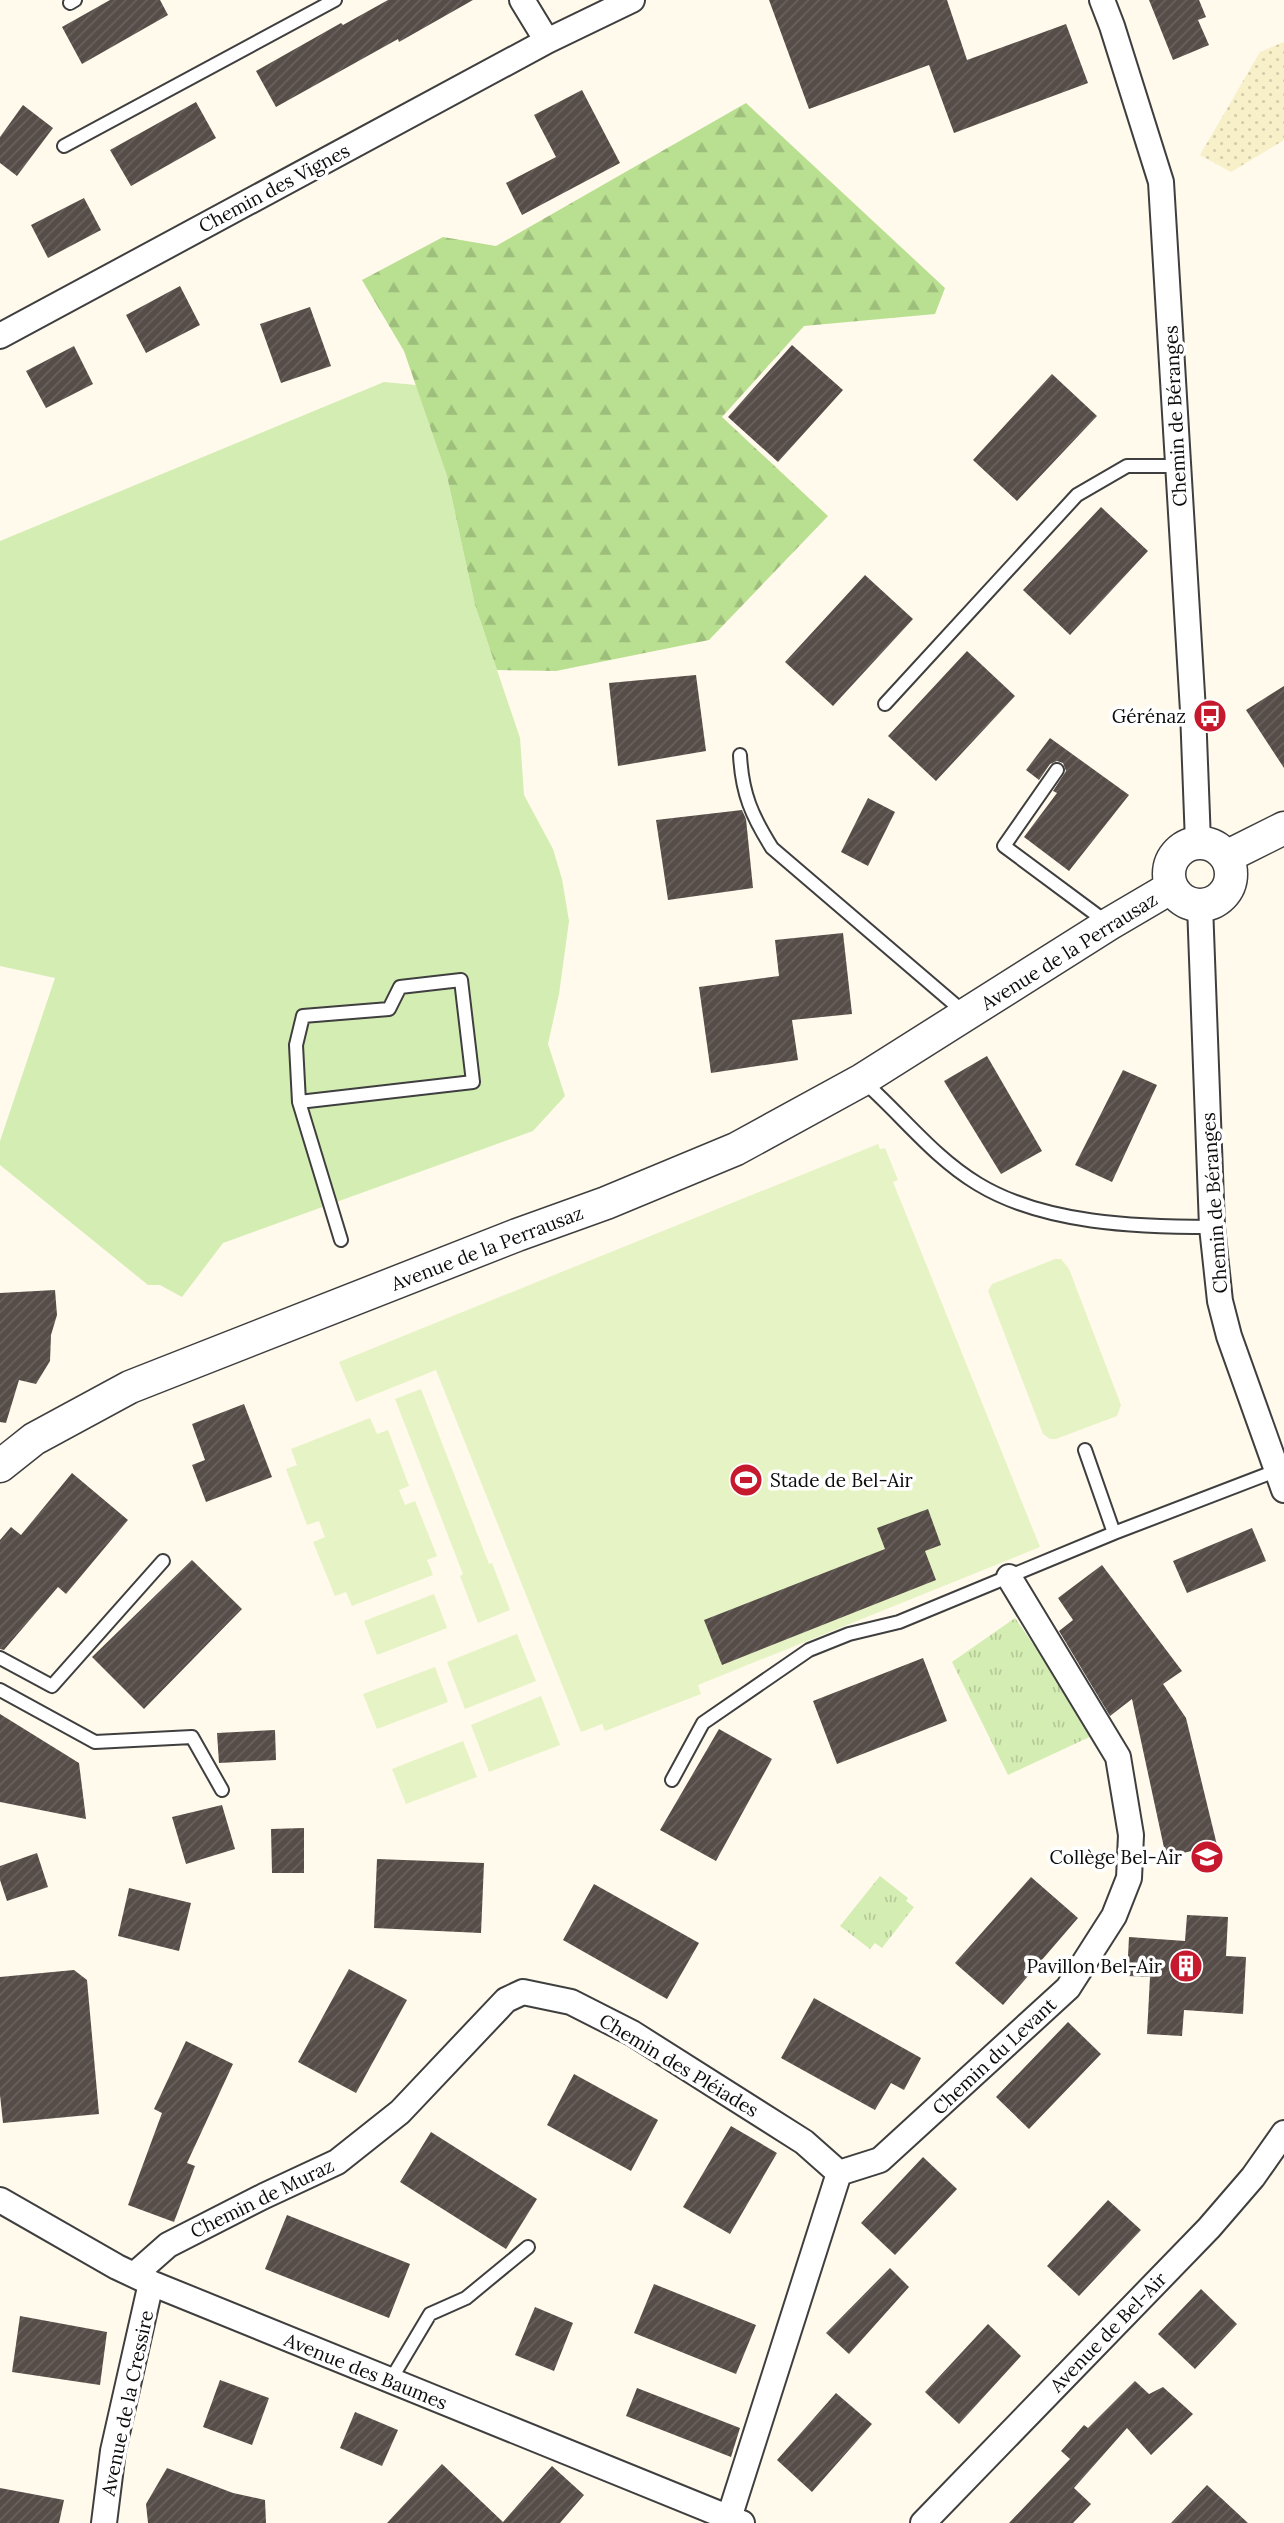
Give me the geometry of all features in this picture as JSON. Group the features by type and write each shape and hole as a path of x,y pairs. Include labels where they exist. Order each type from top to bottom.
{"street":[{"path":"522,0 547,41"},
{"name":"Chemin des Vignes","path":"0,336 547,41 632,0"},
{"name":"Chemin de Béranges","path":"1101,0 1112,26 1161,182 1198,842"},
{"path":"1226,857 1284,828"},
{"path":"1198,842 1214,846 1226,857 1230,865 1229,884 1218,900 1200,905 1183,900 1172,887 1169,867 1180,850 1198,842"},
{"name":"Avenue de la Perrausaz","path":"0,1466 34,1439 130,1387 517,1235 606,1203 724,1154 862,1080 1172,887"},
{"name":"Chemin de Béranges","path":"1200,905 1212,1227 1220,1301 1229,1336 1281,1480"},
{"name":"Chemin du Levant","path":"839,2173 880,2160 1068,1987 1114,1916 1129,1878 1131,1835 1118,1757 1009,1577"},
{"name":"Chemin des Pléiades","path":"506,2000 523,1992 571,2002 632,2033 804,2142 839,2173"},
{"name":"Chemin de Muraz","path":"143,2279 168,2245 337,2162 400,2112 506,2000"},
{"name":"Avenue de Bel-Air","path":"923,2523 1209,2228 1253,2177 1284,2133"},
{"path":"735,2520 839,2173"},
{"name":"Avenue des Baumes","path":"0,2200 143,2279 735,2520"},
{"name":"Avenue de la Cressire","path":"104,2523 113,2451 143,2279"}],"lane":[{"path":"65,146 335,0"},
{"path":"886,704 1077,495 1127,466 1178,466"},
{"name":"Avenue de la Perrausaz","path":"740,755 745,794 755,820 772,848 967,1014"},
{"path":"1058,770 1004,846 1109,924"},
{"path":"299,1102 473,1082 461,980 400,987 388,1009 303,1016 296,1045 299,1102 341,1240"},
{"path":"862,1080 946,1160 977,1183 1013,1202 1072,1216 1146,1227 1212,1227"},
{"path":"1085,1450 1114,1532"},
{"path":"672,1780 703,1723 809,1650 849,1634 899,1622 1114,1532 1281,1480"},
{"path":"0,1658 52,1686 163,1561"},
{"path":"0,1690 95,1742 192,1737 222,1790"},
{"path":"390,2381 430,2314 466,2298 528,2247"}],"shaded area":[{"path":"1284,42 1284,140 1231,172 1200,155 1260,52"}],"green space":[{"path":"746,103 945,288 935,314 804,326 722,417 828,516 709,640 556,671 497,670 475,605 447,476 404,351 362,280 443,237 496,246"},
{"path":"384,382 416,385 447,476 475,605 520,738 524,795 553,849 562,879 569,921 559,994 548,1044 565,1096 533,1131 223,1243 182,1297 160,1285 148,1285 0,1165 0,1141 55,978 0,966 0,541"},
{"name":"Stade de Bel-Air","path":"878,1144 880,1149 885,1148 898,1180 893,1182 1040,1547 698,1685 701,1694 605,1731 602,1724 581,1732 436,1370 356,1402 339,1362"},
{"path":"1061,1259 1069,1269 1121,1405 1117,1416 1050,1439 1043,1434 988,1291 992,1284"},
{"path":"421,1389 489,1564 492,1563 510,1610 478,1623 460,1576 463,1574 395,1399"},
{"path":"370,1418 377,1434 388,1430 409,1486 399,1490 405,1505 415,1501 437,1556 427,1560 433,1575 352,1606 346,1592 335,1596 313,1542 325,1537 319,1521 307,1525 286,1469 297,1465 291,1449"},
{"path":"434,1594 447,1628 377,1655 364,1621"},
{"path":"1015,1618 1096,1734 1008,1775 952,1662"},
{"path":"517,1634 536,1681 465,1709 447,1662"},
{"path":"435,1667 448,1702 377,1729 363,1694"},
{"path":"541,1696 560,1745 489,1772 471,1725"},
{"path":"463,1741 477,1777 406,1804 392,1769"},
{"path":"880,1876 908,1898 906,1901 914,1907 882,1948 875,1943 870,1949 840,1926"}],"building":[{"path":"110,0 160,0 168,15 82,64 62,27"},
{"path":"388,0 473,0 276,107 256,71"},
{"path":"769,0 947,0 967,60 1066,24 1088,83 954,133 929,65 809,109"},
{"path":"1149,0 1199,0 1206,17 1198,20 1209,45 1173,60"},
{"path":"582,90 620,163 522,215 506,183 556,157 534,115"},
{"path":"196,102 216,138 131,186 110,150"},
{"path":"23,105 53,128 17,176 0,163 0,137"},
{"path":"84,198 101,230 48,258 31,225"},
{"path":"180,286 200,325 146,353 126,315"},
{"path":"310,307 331,366 281,383 260,324"},
{"path":"792,345 843,390 778,462 728,417"},
{"path":"74,346 93,384 46,408 26,371"},
{"path":"1052,374 1097,416 1017,501 973,460"},
{"path":"1101,507 1148,551 1070,635 1023,590"},
{"path":"865,575 913,619 833,706 785,662"},
{"path":"967,651 1015,696 936,781 888,736"},
{"path":"696,675 706,751 618,766 609,683"},
{"path":"1284,686 1284,768 1246,710"},
{"path":"1050,738 1129,795 1069,871 1024,837 1057,793 1053,791 1066,771 1063,763 1057,761 1050,764 1039,780 1026,770"},
{"path":"868,798 895,812 868,866 841,852"},
{"path":"742,810 746,819 753,888 668,900 656,820"},
{"path":"843,933 852,1014 792,1020 798,1060 711,1073 699,987 779,976 775,940"},
{"path":"987,1056 1042,1151 1001,1174 944,1081"},
{"path":"1123,1070 1157,1085 1112,1182 1075,1165"},
{"path":"55,1290 57,1315 51,1335 50,1361 36,1384 19,1380 6,1423 0,1422 0,1293"},
{"path":"244,1404 272,1477 206,1502 192,1465 205,1460 192,1424"},
{"path":"72,1473 128,1520 66,1594 58,1587 4,1650 0,1649 0,1540 11,1527 21,1535"},
{"path":"928,1509 941,1545 925,1551 936,1580 722,1665 704,1620 885,1549 877,1528"},
{"path":"1252,1528 1266,1561 1187,1593 1173,1561"},
{"path":"192,1560 242,1609 144,1709 92,1657"},
{"path":"1102,1565 1182,1671 1163,1684 1186,1718 1217,1845 1166,1857 1132,1699 1110,1716 1059,1631 1073,1620 1058,1598"},
{"path":"923,1658 947,1721 837,1764 813,1701"},
{"path":"0,1714 79,1763 86,1819 0,1802"},
{"path":"719,1729 772,1759 716,1861 660,1830"},
{"path":"275,1730 276,1760 219,1763 217,1733"},
{"path":"222,1805 235,1849 186,1864 172,1817"},
{"path":"304,1828 304,1873 272,1873 271,1829"},
{"path":"37,1853 48,1887 7,1901 0,1880 0,1866"},
{"path":"377,1859 484,1863 481,1933 374,1928"},
{"path":"1031,1877 1078,1918 1003,2005 955,1963"},
{"path":"594,1884 699,1943 667,1999 563,1940"},
{"path":"129,1888 191,1903 179,1951 118,1936"},
{"name":"Pavillon Bel-Air","path":"1187,1915 1228,1917 1226,1956 1246,1957 1243,2014 1184,2010 1182,2036 1147,2034 1150,1977 1127,1976 1129,1937 1185,1941"},
{"path":"349,1969 407,2000 356,2093 298,2062"},
{"path":"74,1970 87,1980 99,2114 3,2123 0,2095 0,1977"},
{"path":"814,1998 921,2058 904,2090 891,2083 875,2110 781,2058"},
{"path":"1068,2022 1101,2054 1029,2129 996,2097"},
{"path":"186,2041 233,2064 187,2163 195,2166 174,2222 128,2205 162,2113 154,2109"},
{"path":"574,2074 658,2120 631,2171 547,2125"},
{"path":"731,2126 777,2153 730,2234 683,2207"},
{"path":"431,2132 537,2199 506,2249 400,2182"},
{"path":"923,2157 957,2189 895,2255 861,2223"},
{"path":"1108,2200 1141,2230 1079,2296 1047,2266"},
{"path":"287,2215 410,2264 389,2318 265,2269"},
{"path":"890,2268 909,2287 849,2354 826,2333"},
{"path":"654,2284 756,2325 736,2374 634,2333"},
{"path":"1201,2289 1237,2324 1195,2369 1158,2334"},
{"path":"535,2307 573,2323 554,2371 515,2355"},
{"path":"20,2316 107,2332 100,2385 12,2372"},
{"path":"988,2324 1021,2356 959,2424 925,2392"},
{"path":"220,2380 269,2398 252,2445 203,2427"},
{"path":"1135,2381 1149,2394 1163,2387 1193,2414 1151,2455 1127,2428 1074,2488 1091,2504 1073,2523 1009,2523 1070,2459 1061,2451 1084,2425 1088,2428"},
{"path":"637,2388 740,2428 731,2457 626,2416"},
{"path":"836,2393 872,2424 812,2492 777,2460"},
{"path":"355,2412 398,2430 382,2466 340,2448"},
{"path":"442,2464 503,2522 552,2466 584,2495 560,2523 387,2523"},
{"path":"167,2468 233,2493 265,2500 266,2523 148,2523 146,2504"},
{"path":"1207,2485 1248,2523 1171,2523"},
{"path":"0,2488 64,2500 59,2523 0,2523"}],"place":[{"name":"Gérénaz","path":"1210,716"},
{"name":"Stade de Bel-Air","path":"746,1480"},
{"name":"Collège Bel-Air","path":"1207,1857"},
{"name":"Pavillon Bel-Air","path":"1186,1966"}]}
